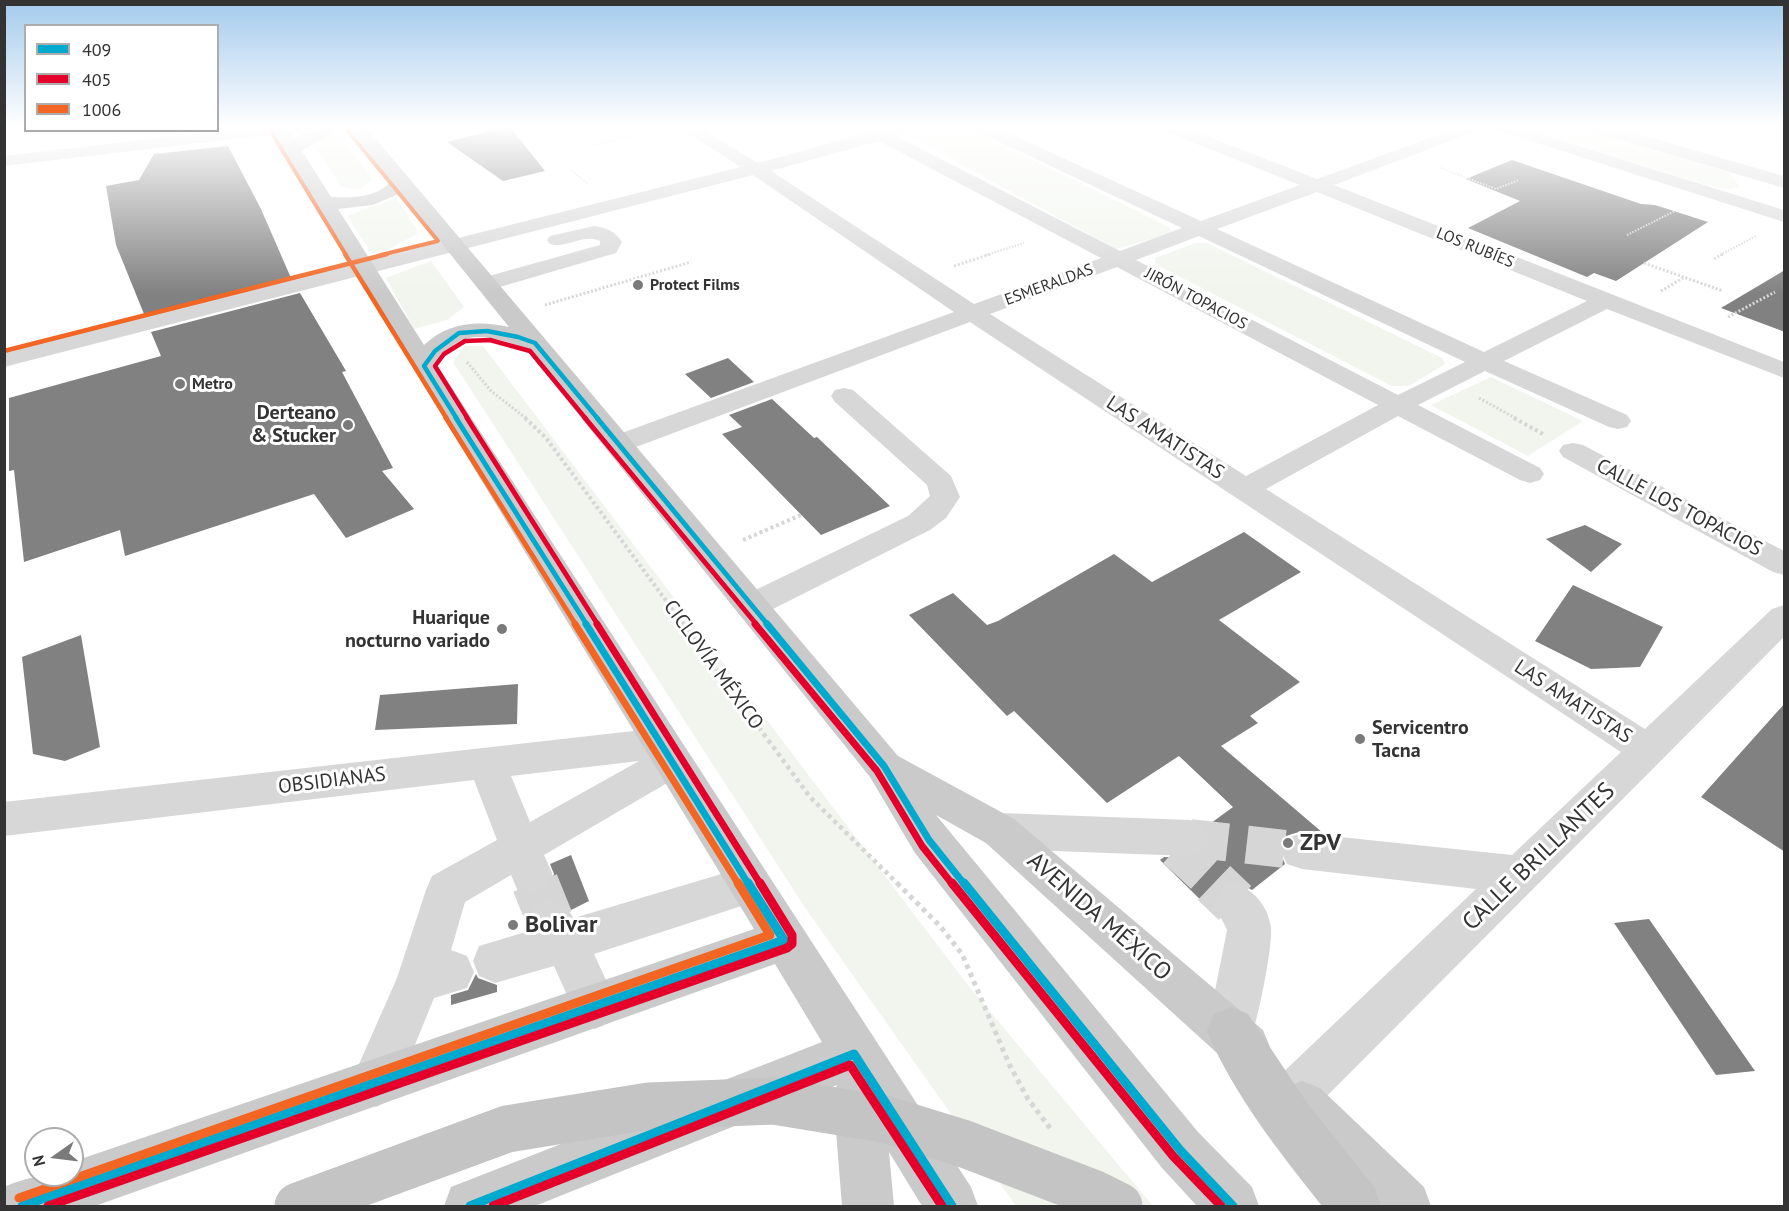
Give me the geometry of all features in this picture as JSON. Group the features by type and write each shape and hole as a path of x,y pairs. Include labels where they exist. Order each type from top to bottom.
{"highway":[{"path":"1231,1031 1273,1100 1310,1152 1354,1206"},
{"path":"298,1206 507,1129 649,1106 774,1101 884,1119 972,1147 1086,1190 1119,1206"}],"main road":[{"path":"312,182 424,366 748,885 952,1206"},
{"path":"325,202 344,204 372,199 392,191 401,182"},
{"name":"AVENIDA MÉXICO","path":"401,182 884,766 929,840 1180,1150 1233,1206"},
{"path":"424,366 435,346 447,337 463,331 487,330 535,343"},
{"name":"AVENIDA MÉXICO","path":"884,766 1000,831 1231,1031 1293,1096 1405,1206"},
{"path":"22,1206 784,940"},
{"path":"470,1206 854,1054"},
{"path":"854,1054 868,1206"}],"street":[{"path":"458,250 536,245 561,229 715,182"},
{"name":"LAS AMATISTAS","path":"775,182 972,313 1648,750"},
{"name":"JIRÓN TOPACIOS","path":"972,182 1530,474"},
{"path":"1099,182 1485,362 1618,421"},
{"name":"LOS RUBÍES","path":"1307,182 1785,371"},
{"name":"ESMERALDAS","path":"618,444 1330,182"},
{"path":"1674,182 1785,216"},
{"path":"1746,204 1785,183"},
{"path":"4,360 364,269 458,250 515,231 561,229 597,232 605,234 612,242 609,249 603,251 486,284"},
{"path":"515,231 536,245"},
{"path":"1245,489 1398,405 1607,300"},
{"path":"751,606 919,523 935,511 945,497 941,482 844,396"},
{"name":"CALLE LOS TOPACIOS","path":"1573,451 1785,564"},
{"name":"CALLE BRILLANTES","path":"1293,1096 1785,617"},
{"path":"376,1082 435,976 447,890 526,861 666,752"},
{"name":"OBSIDIANAS","path":"4,819 486,763 666,752"},
{"path":"486,763 526,861"},
{"path":"1000,831 1177,841"},
{"path":"1302,851 1521,875"},
{"path":"495,961 558,931 748,885"},
{"path":"1231,1031 1249,930 1246,917 1235,903"},
{"path":"558,931 595,1006"}],"path":[{"path":"1476,182 1496,189 1515,182"},
{"path":"1627,235 1710,193"},
{"path":"920,278 1063,229"},
{"path":"1714,259 1764,231"},
{"path":"512,315 691,262"},
{"path":"1644,263 1723,291"},
{"path":"1695,335 1775,292"},
{"name":"CICLOVÍA MÉXICO","path":"447,337 491,391 534,425 546,438 810,797 940,926 962,954 1010,1066 1028,1099 1056,1135"},
{"path":"709,554 801,515"}],"shaded area":[{"path":"338,182 370,182 359,190 342,187"},
{"path":"993,182 1077,182 1169,227 1173,233 1116,249"},
{"path":"1695,182 1736,182 1740,187 1730,189"},
{"path":"396,198 417,230 417,234 387,250 372,253 347,216"},
{"path":"1195,243 1207,243 1442,358 1445,364 1409,386 1392,386 1155,264 1155,258"},
{"path":"431,261 464,307 447,320 414,329 386,278"},
{"path":"464,346 483,346 967,984 1153,1206 1016,1206 806,909 453,362"},
{"path":"1491,377 1583,421 1528,456 1431,405"}],"building":[{"path":"131,182 247,182 291,278 144,314 116,245 106,186"},
{"path":"1472,182 1575,182 1641,204 1655,205 1708,222 1616,281 1594,273 1587,277 1468,228 1520,201"},
{"path":"1785,270 1785,332 1721,308"},
{"path":"300,293 346,371 342,372 393,468 382,471 414,509 346,538 314,494 125,556 120,530 24,562 14,470 9,471 9,398 161,356 151,332"},
{"path":"728,358 754,382 711,398 685,374"},
{"path":"772,399 814,438 817,437 890,506 821,535 722,434 742,427 729,415"},
{"path":"1585,525 1622,544 1591,572 1546,539"},
{"path":"1244,532 1301,572 1219,620 1300,682 1250,716 1258,723 1221,746 1323,833 1302,831 1286,836 1279,850 1285,864 1252,890 1236,881 1219,887 1212,902 1218,917 1160,860 1164,857 1190,858 1205,853 1212,839 1207,826 1233,807 1179,756 1107,803 1014,711 1007,716 909,615 953,593 987,625 998,621 1114,554 1152,582"},
{"path":"1573,585 1663,627 1640,667 1591,669 1535,641"},
{"path":"81,635 100,747 65,761 33,754 22,657"},
{"path":"518,684 517,724 375,730 380,695"},
{"path":"1785,703 1785,852 1701,797"},
{"path":"571,855 589,901 571,910 566,904 551,898 534,904 531,894 547,888 554,874 550,864"},
{"path":"1649,919 1755,1071 1716,1075 1614,923"},
{"path":"476,974 478,978 497,985 497,992 451,1005 451,995 468,990"}],"tunnel":[{"path":"1190,838 1302,851"},
{"path":"1176,849 1215,885"},
{"path":"531,873 536,885"},
{"path":"535,883 550,920"},
{"path":"1214,883 1235,903"}],"transit line":[{"name":"1006","path":"19,1198 770,935 373,301 301,182"},
{"name":"1006","path":"4,351 438,241 389,182"},
{"name":"409","path":"22,1206 784,940 424,366 447,340 459,333 473,330 502,333 535,343 884,766 929,840 1180,1150 1233,1206"},
{"name":"405","path":"48,1206 787,948 792,944 792,935 435,366 454,345 477,339 503,342 530,351 877,771 922,846 1173,1156 1221,1206"},
{"name":"409","path":"470,1206 854,1054 952,1206"},
{"name":"405","path":"493,1206 850,1065 942,1206"}],"place":[{"name":"Protect Films","path":"638,285"},
{"name":"Metro","path":"180,384"},
{"name":"Derteano & Stucker","path":"348,425"},
{"name":"Huarique nocturno variado","path":"502,629"},
{"name":"Servicentro Tacna","path":"1360,739"},
{"name":"ZPV","path":"1288,843"},
{"name":"Bolivar","path":"513,925"}]}
